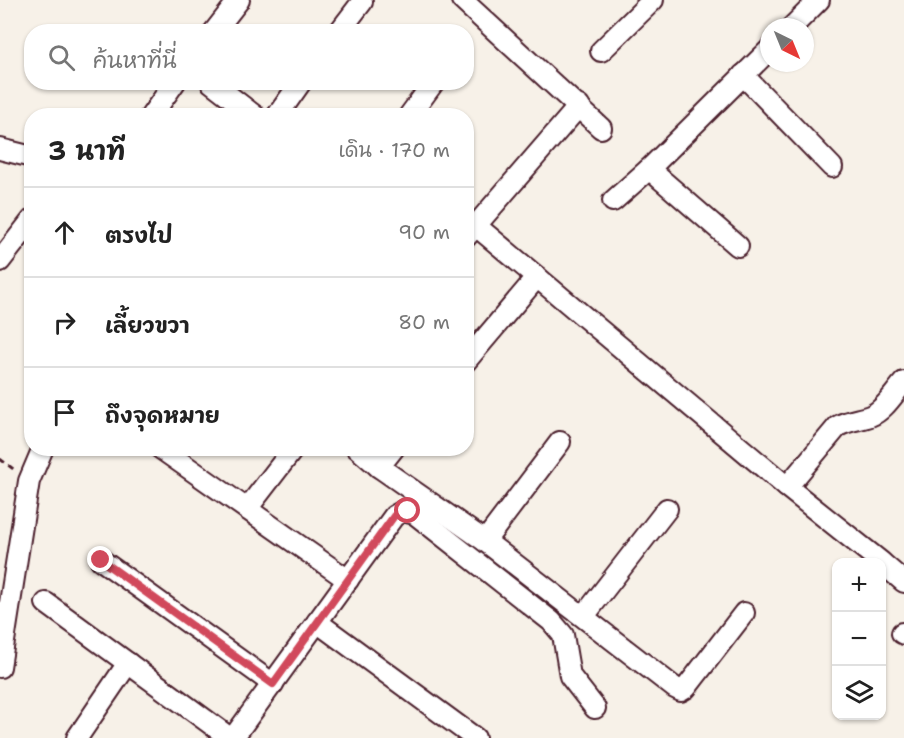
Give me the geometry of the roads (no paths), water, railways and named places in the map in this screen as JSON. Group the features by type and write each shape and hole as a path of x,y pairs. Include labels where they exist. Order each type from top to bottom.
{"street":[{"path":"220,24 239,0"},
{"path":"462,0 602,128"},
{"path":"601,51 653,0"},
{"path":"801,18 819,0"},
{"path":"345,24 362,2"},
{"path":"613,201 649,169 760,59"},
{"path":"743,75 832,167"},
{"path":"157,108 169,90"},
{"path":"221,90 245,108"},
{"path":"283,108 295,90"},
{"path":"415,108 428,90"},
{"path":"474,228 579,106"},
{"path":"0,149 24,156"},
{"path":"649,169 738,246"},
{"path":"0,261 24,230"},
{"path":"474,233 537,277 875,558"},
{"path":"474,352 537,277"},
{"path":"787,487 838,426 849,420 872,416 904,382"},
{"path":"485,541 560,442"},
{"path":"0,667 29,481 40,456"},
{"path":"171,456 348,580"},
{"path":"247,509 288,456"},
{"path":"366,456 485,541 681,691 686,688 744,613"},
{"path":"379,467 388,456"},
{"path":"584,616 667,509"},
{"path":"46,603 231,738 273,684 394,516 403,511 415,514 560,630 563,635 570,676 595,708"},
{"path":"101,560 273,684"},
{"path":"886,567 904,582"},
{"path":"317,622 475,738"},
{"path":"77,738 128,663"}]}
